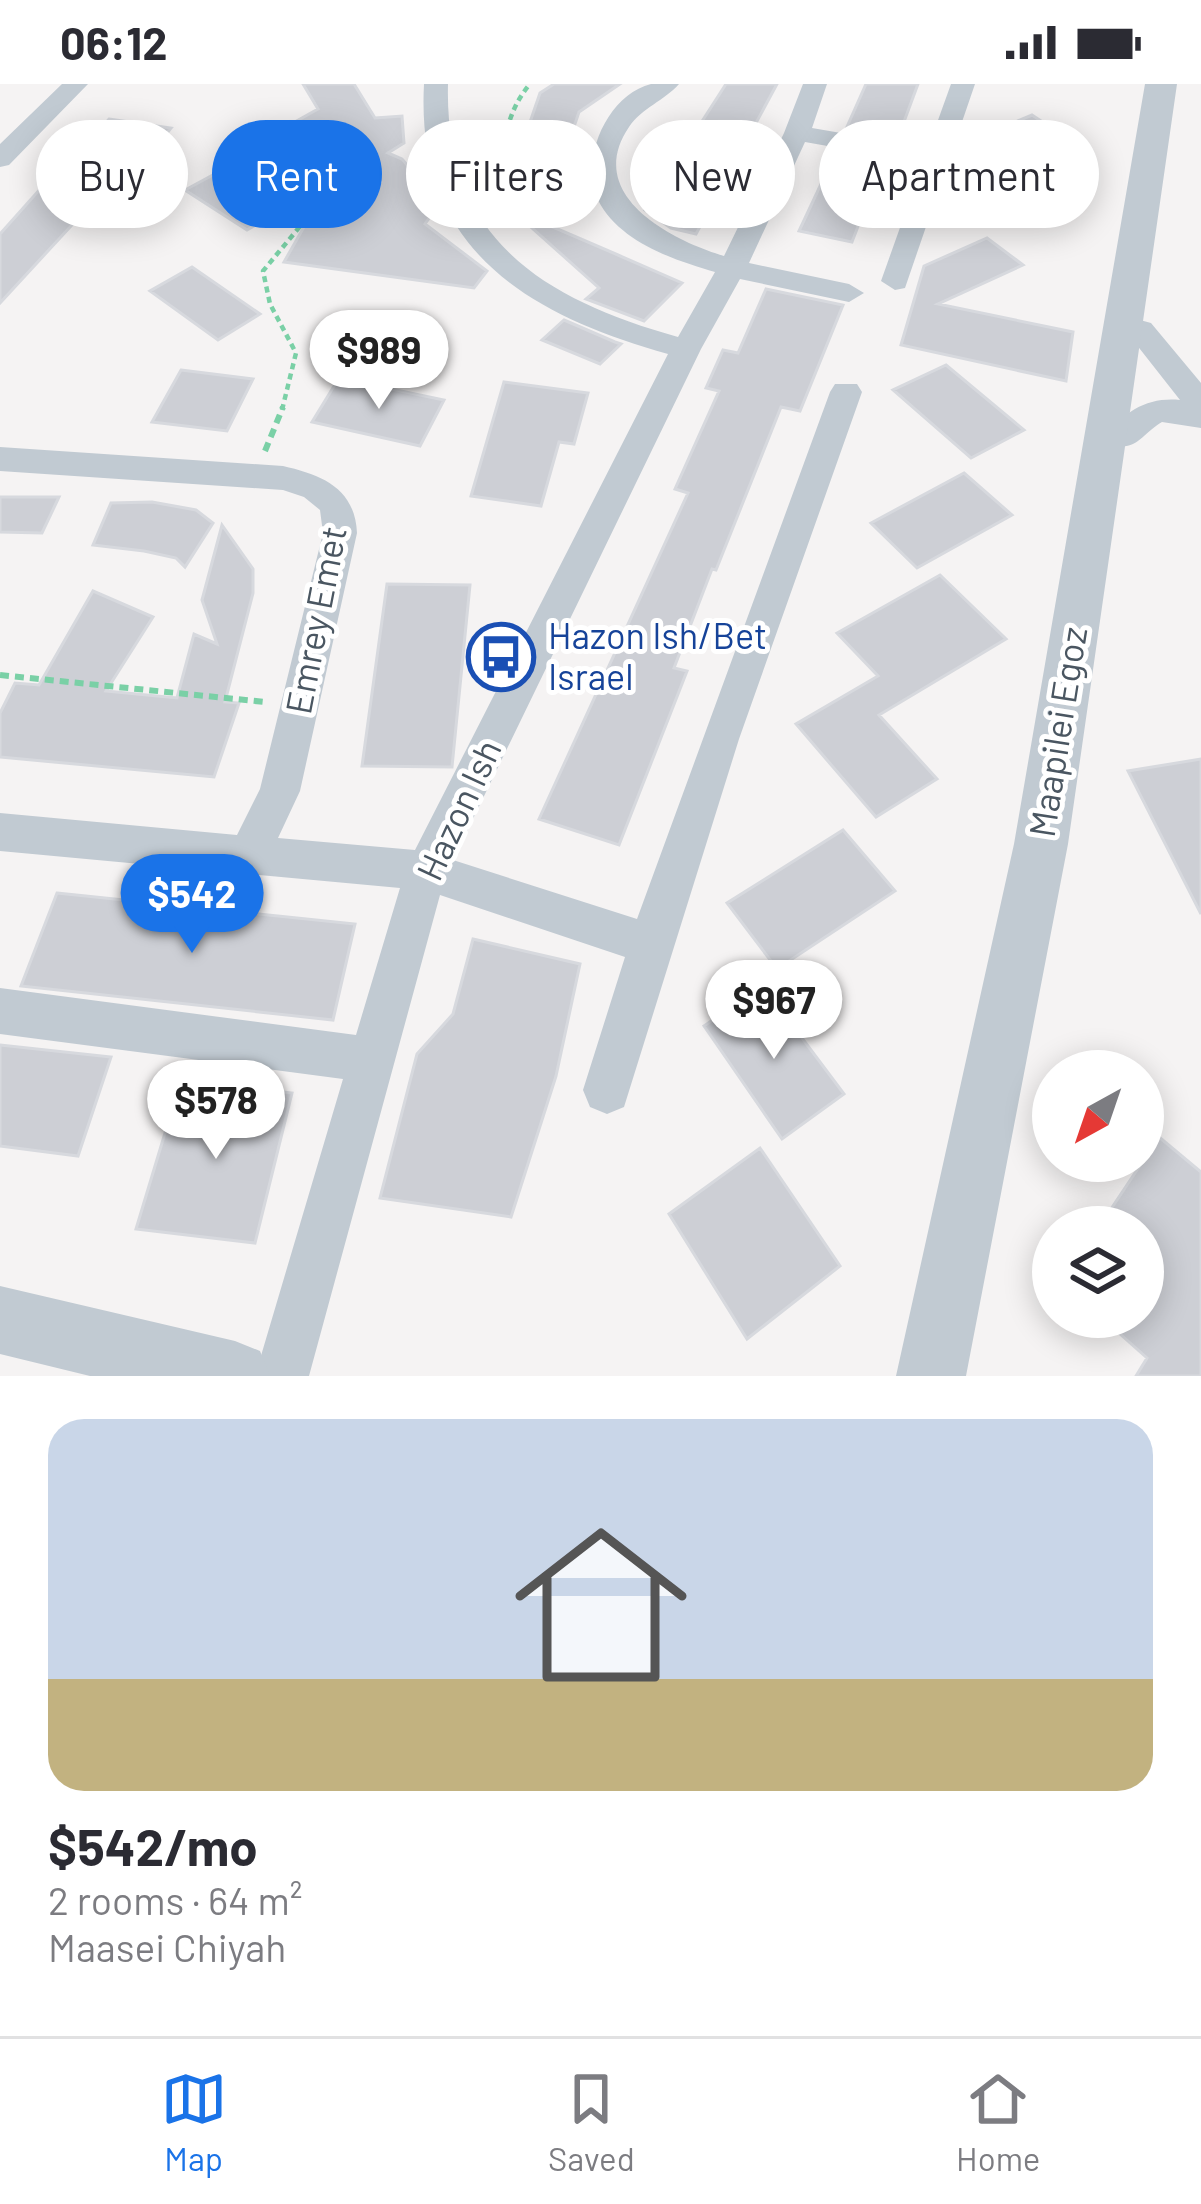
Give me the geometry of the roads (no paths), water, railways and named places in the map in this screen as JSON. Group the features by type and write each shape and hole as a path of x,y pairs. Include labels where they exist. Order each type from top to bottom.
{"street":[{"path":"0,160 76,84"},
{"path":"436,84 433,129 441,179 512,275 556,304 608,326 686,349"},
{"path":"667,84 637,101 615,126 604,154 604,184 620,216 674,249 849,293"},
{"name":"Hazon Ish","path":"282,1376 426,872 686,349 733,266 797,133 815,84"},
{"path":"951,120 963,84"},
{"name":"Maapilei Egoz","path":"931,1376 1040,844 1162,84"},
{"name":"Maapilei Egoz","path":"966,1376 1066,852 1177,84"},
{"path":"797,133 819,137"},
{"path":"895,281 914,228"},
{"path":"1140,330 1201,404"},
{"path":"608,1090 649,944 711,755 846,392"},
{"path":"1124,437 1136,421 1158,410 1201,417"},
{"name":"Emrey Emet","path":"0,459 256,476 308,484 334,502 341,516 280,791 248,855"},
{"path":"0,832 426,872 649,944"},
{"path":"0,1011 372,1060"},
{"path":"0,1320 235,1376"}],"place":[{"name":"Hazon Ish/Bet Israel","path":"501,657"}]}
